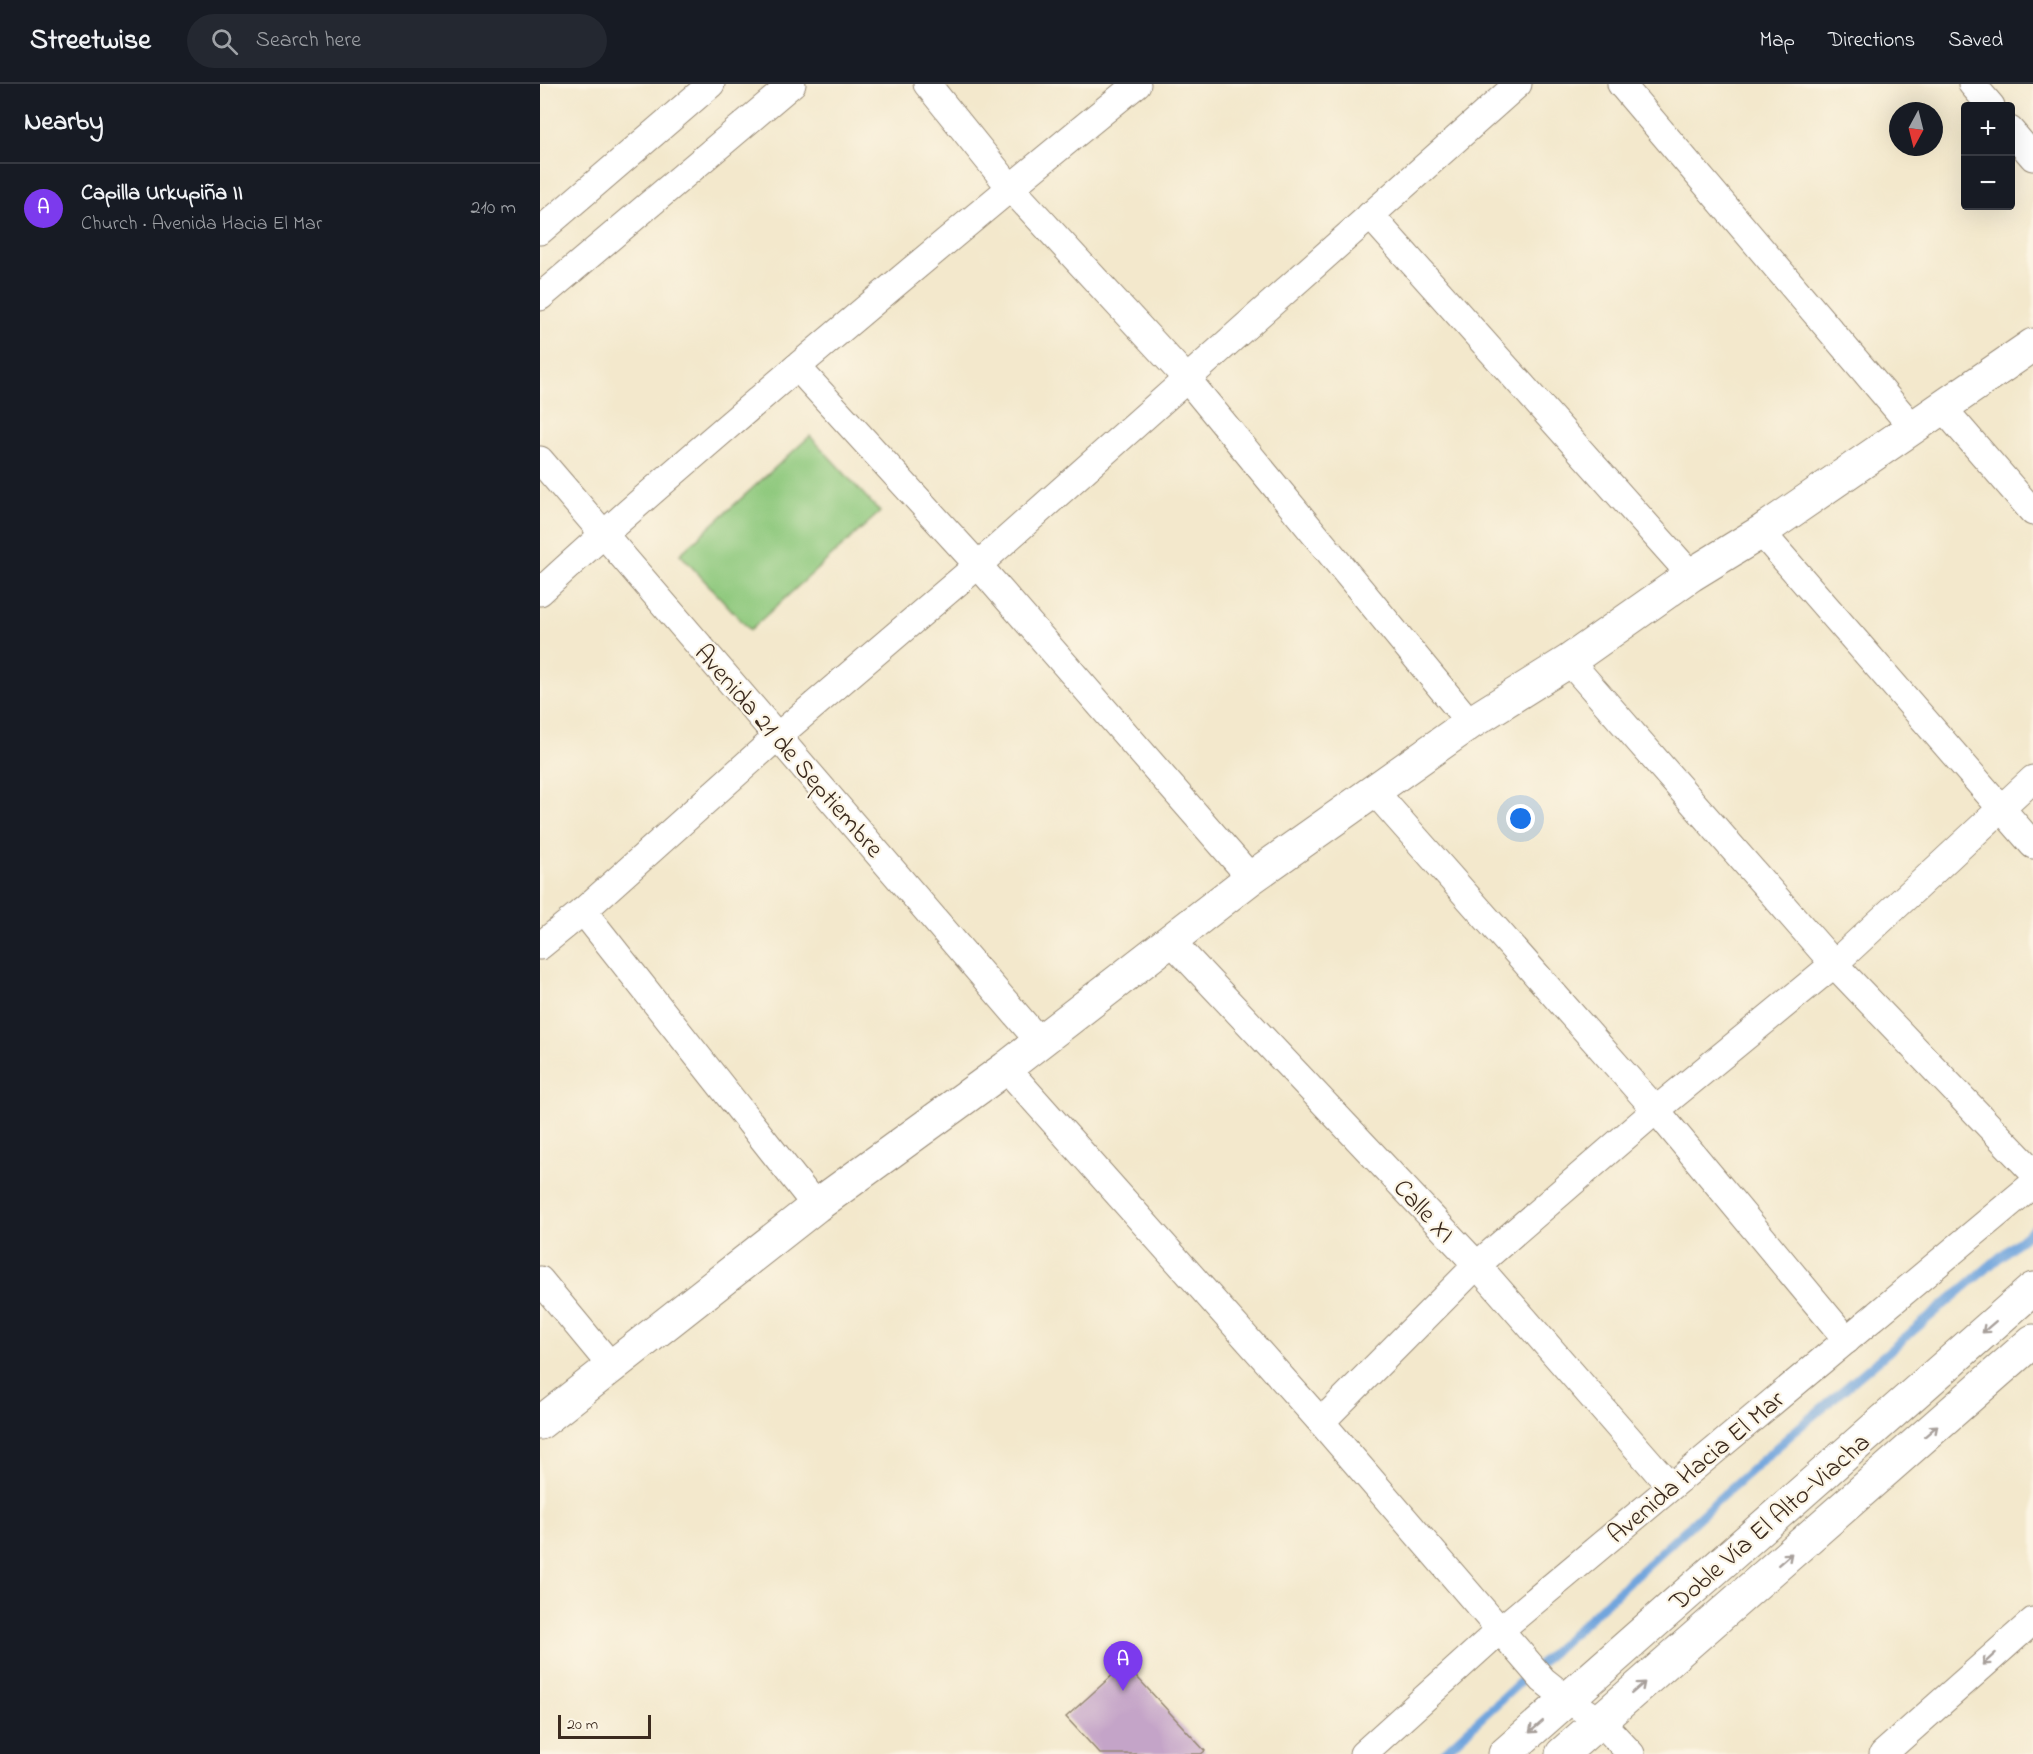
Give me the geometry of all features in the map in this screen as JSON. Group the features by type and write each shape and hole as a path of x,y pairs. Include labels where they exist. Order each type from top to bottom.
{"main road":[{"path":"540,1424 816,1206 1006,1068 1251,878 1470,723 1569,662 1691,575 1761,532 2033,345"},
{"name":"Doble Vía El Alto-Viacha","path":"1504,1754 1555,1690 2033,1289"},
{"name":"Doble Vía El Alto-Viacha","path":"1562,1754 2033,1341"}],"street":[{"path":"540,231 711,84"},
{"path":"540,297 792,84"},
{"path":"927,84 1010,187 1187,380 1470,723"},
{"path":"540,592 604,532 797,367 1010,187 1137,84"},
{"path":"540,946 583,911 778,736 978,565 1518,84"},
{"path":"1622,84 1912,428"},
{"path":"1972,84 1988,102"},
{"path":"2015,136 2033,157"},
{"path":"1370,215 1691,575"},
{"path":"797,367 978,565 1251,878"},
{"path":"1942,407 2033,512"},
{"name":"Avenida 21 de Septiembre","path":"540,460 1039,1041"},
{"path":"1761,532 2033,844"},
{"path":"1569,662 1834,964 2033,1172"},
{"path":"1320,1422 1477,1265 1656,1110 1834,964 2033,779"},
{"path":"1374,791 1656,1110 1847,1340"},
{"path":"583,911 816,1206"},
{"name":"Calle XI","path":"1172,941 1477,1265 1670,1486"},
{"path":"1006,1068 1320,1422 1521,1655 1555,1690 1600,1721 1631,1754"},
{"name":"Avenida Hacia El Mar","path":"1363,1754 1500,1630 2033,1184"},
{"path":"540,1280 612,1367"},
{"path":"1883,1754 2033,1621"}],"green space":[{"path":"810,436 880,512 750,630 680,554"}],"building":[{"path":"1125,1664 1205,1751 1201,1754 1100,1754 1066,1717"}],"waterway":[{"path":"1442,1754 1803,1424 2033,1229"}],"place":[{"name":"Capilla Urkupiña II","path":"1123,1691"}]}
